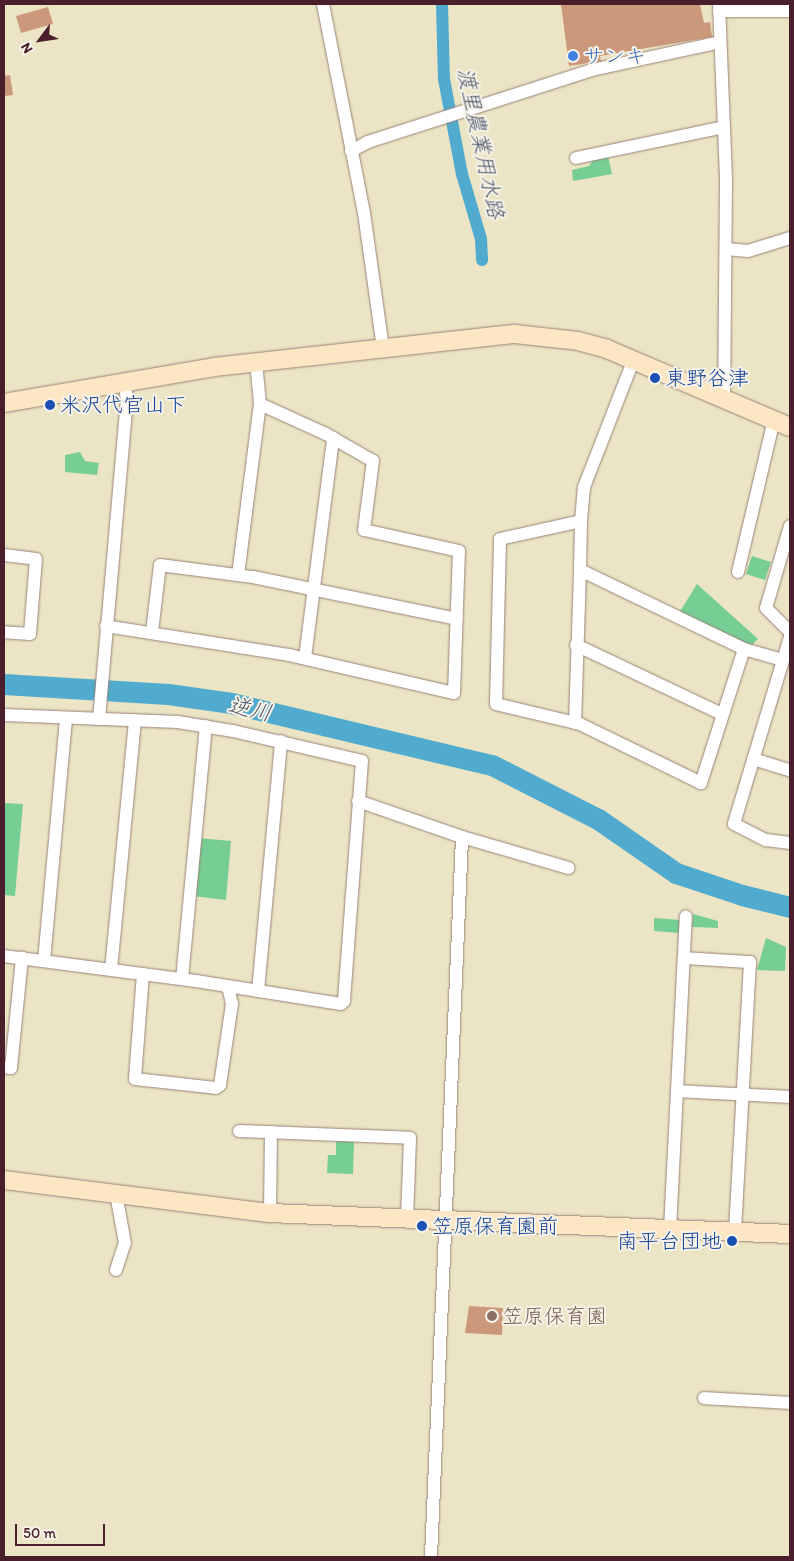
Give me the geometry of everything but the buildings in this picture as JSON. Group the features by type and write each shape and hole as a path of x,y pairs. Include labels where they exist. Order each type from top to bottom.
{"street":[{"path":"323,4 351,151 383,348"},
{"path":"724,400 726,248 724,127 719,7 790,11"},
{"path":"351,151 450,115 592,70 720,42"},
{"path":"576,158 724,127"},
{"path":"726,248 748,251 790,238"},
{"path":"4,403 256,362 383,348 515,334 578,341 633,361 782,424 738,572"},
{"path":"574,722 580,521 584,487 633,361"},
{"path":"238,575 260,404 256,362"},
{"path":"100,713 106,626 127,402 124,383"},
{"path":"106,626 305,658 454,693 459,551 364,530 373,461 332,438 260,404"},
{"path":"305,658 332,438"},
{"path":"580,521 500,539 496,704 574,722 701,784 744,649"},
{"path":"790,526 766,608 790,632"},
{"path":"4,555 36,559 30,634 4,632"},
{"path":"152,632 160,565 238,575 457,619"},
{"path":"580,570 744,649 782,660"},
{"path":"790,637 734,824 766,840 790,843"},
{"path":"576,645 722,714"},
{"path":"4,715 66,718 100,713 135,720 206,726 282,741 362,761 344,1001 341,1004 182,979 4,956"},
{"path":"44,961 66,718"},
{"path":"111,970 135,720"},
{"path":"182,979 206,726"},
{"path":"258,990 282,741"},
{"path":"753,759 790,770"},
{"path":"358,801 462,837 569,868"},
{"path":"431,1557 447,1221 462,837"},
{"path":"670,1229 686,916"},
{"path":"4,1067 11,1068 22,958"},
{"path":"684,958 750,962 736,1232"},
{"path":"143,974 135,1079 216,1088 220,1086 232,1004 228,986"},
{"path":"677,1092 790,1097"},
{"path":"238,1131 410,1138 407,1219"},
{"path":"270,1213 271,1132"},
{"path":"4,1180 270,1213 790,1234"},
{"path":"116,1194 125,1243 116,1270"},
{"path":"704,1398 790,1404"}],"green space":[{"path":"608,156 612,174 573,181 572,170 589,166 594,159"},
{"path":"80,452 85,461 99,463 97,475 65,472 65,455"},
{"path":"752,556 771,562 765,580 746,574"},
{"path":"697,584 758,639 751,646 679,613"},
{"path":"4,803 23,804 15,896 4,895"},
{"path":"198,838 231,841 226,900 193,896"},
{"path":"693,914 718,921 718,928 692,927"},
{"path":"654,918 680,920 679,933 654,931"},
{"path":"766,938 786,947 785,971 757,970"},
{"path":"336,1141 354,1141 353,1174 327,1173 328,1155 336,1155"}],"waterway":[{"name":"渡里農業用水路","path":"442,4 444,79 462,174 481,239 482,260"},
{"name":"逆川","path":"4,684 168,694 231,703 492,765 598,819 676,873 742,895 790,907"}],"place":[{"name":"サンキ","path":"573,56"},
{"name":"東野谷津","path":"655,378"},
{"name":"米沢代官山下","path":"50,405"},
{"name":"笠原保育園前","path":"422,1226"},
{"name":"南平台団地","path":"732,1241"},
{"name":"笠原保育園","path":"492,1316"}]}
